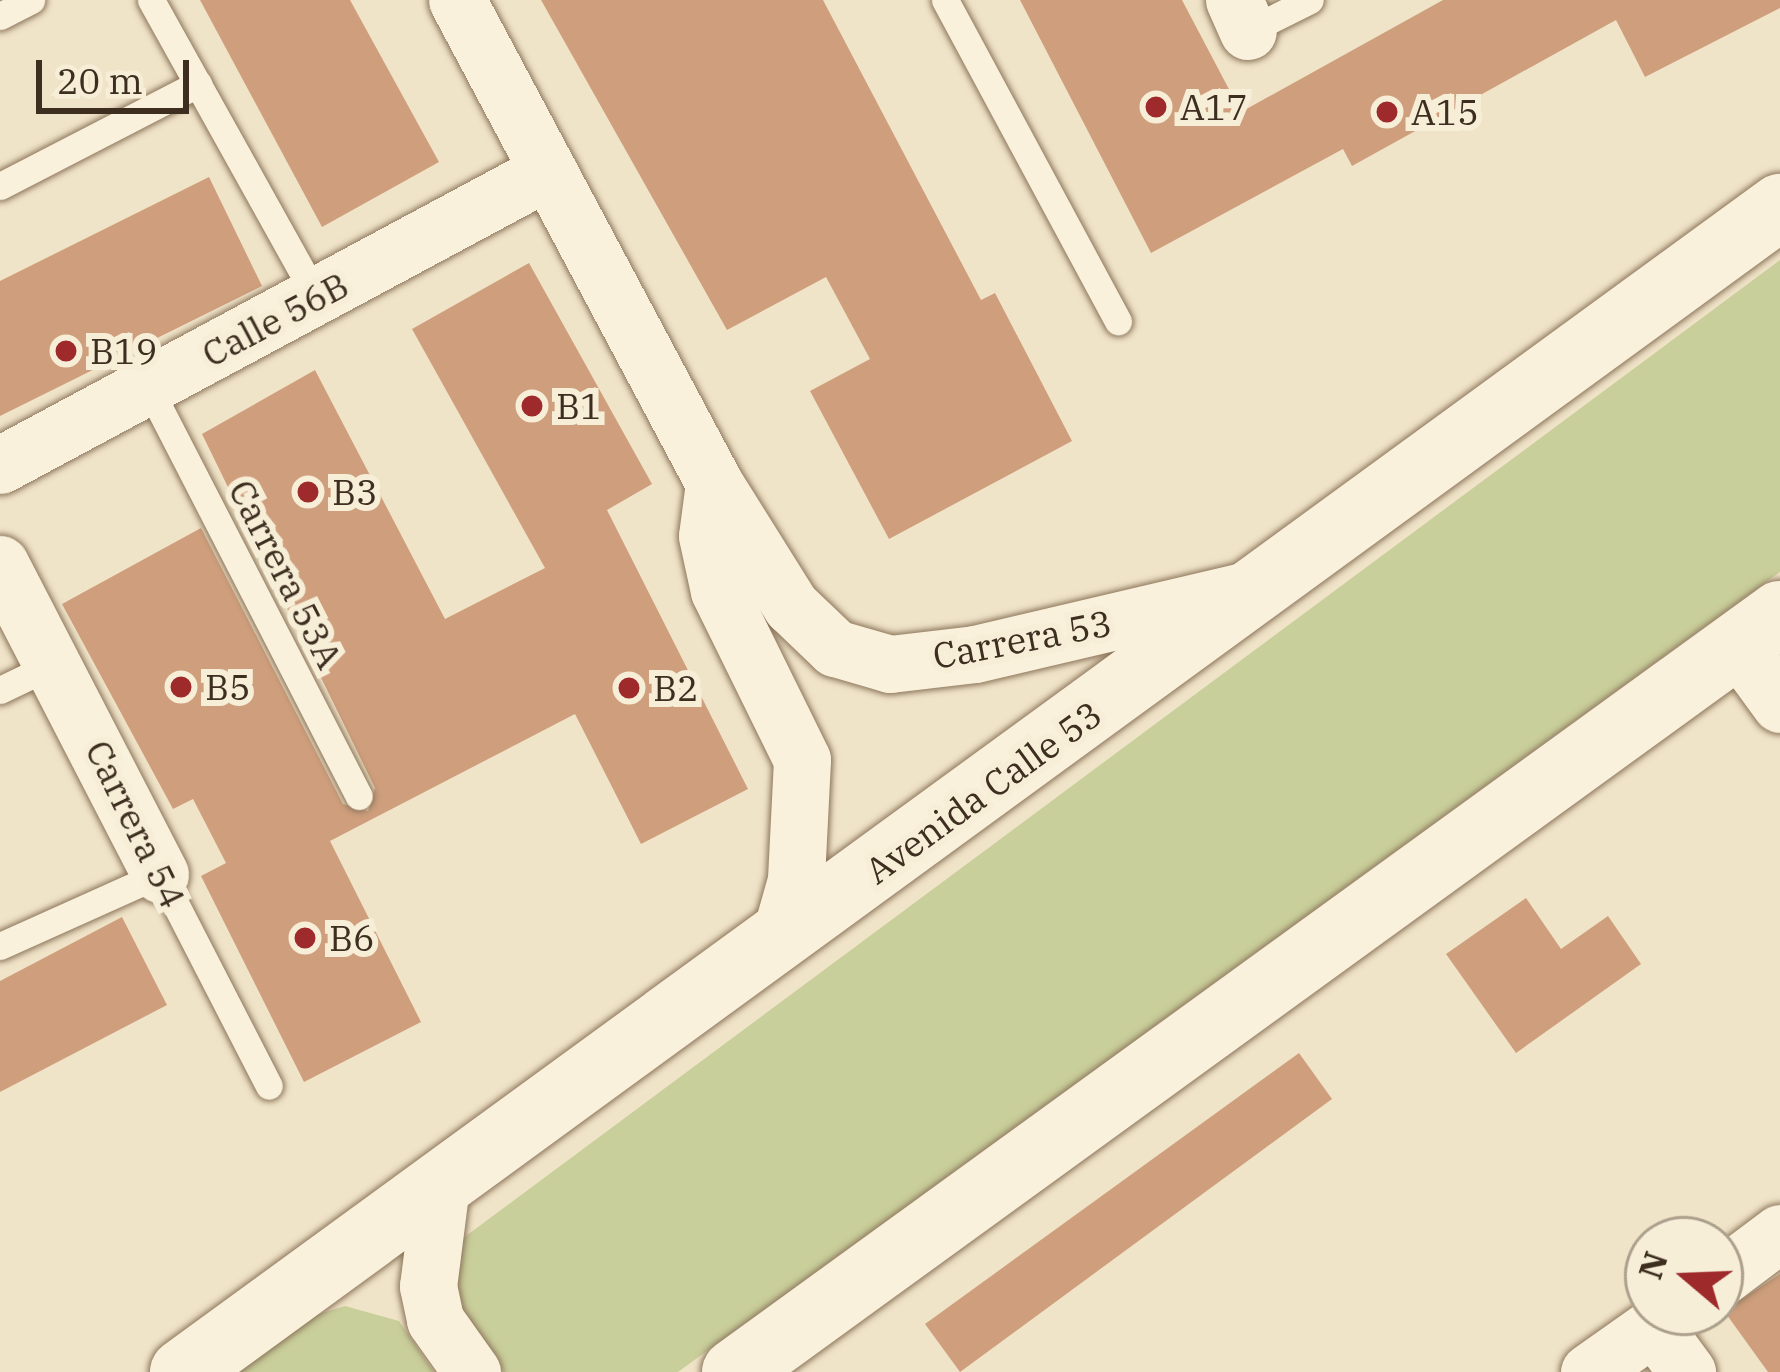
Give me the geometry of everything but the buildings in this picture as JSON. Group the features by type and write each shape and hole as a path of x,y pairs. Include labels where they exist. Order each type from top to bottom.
{"main road":[{"name":"Avenida Calle 53","path":"182,1372 1269,585 1780,207"},
{"path":"735,1372 1758,630"}],"street":[{"name":"Carrera 53","path":"458,0 714,483 791,606 835,648 890,664 975,654 1269,585"},
{"name":"Calle 56B","path":"0,465 548,171"},
{"path":"714,483 707,536 719,591 802,760 807,797 779,940"},
{"name":"Carrera 54","path":"0,564 56,663 160,874"},
{"path":"1758,630 1780,704"},
{"path":"441,1185 428,1286 435,1320 472,1372"},
{"path":"1744,1260 1780,1233"},
{"path":"1589,1372 1671,1337"}],"lane":[{"path":"0,16 31,0"},
{"path":"151,0 316,296"},
{"path":"945,0 1118,321"},
{"path":"1241,16 1310,0"},
{"path":"0,186 198,84"},
{"name":"Carrera 53A","path":"148,386 359,796"},
{"path":"0,690 56,663"},
{"path":"0,946 160,874"},
{"name":"Carrera 54","path":"160,874 269,1086"}],"green space":[{"path":"1780,260 1780,572 678,1372 504,1372 450,1296 447,1250"},
{"path":"345,1306 399,1321 434,1372 231,1372 312,1316"}],"place":[{"name":"A17","path":"1156,107"},
{"name":"A15","path":"1387,112"},
{"name":"B19","path":"66,351"},
{"name":"B1","path":"532,406"},
{"name":"B3","path":"308,492"},
{"name":"B5","path":"181,687"},
{"name":"B2","path":"629,688"},
{"name":"B6","path":"305,938"}]}
